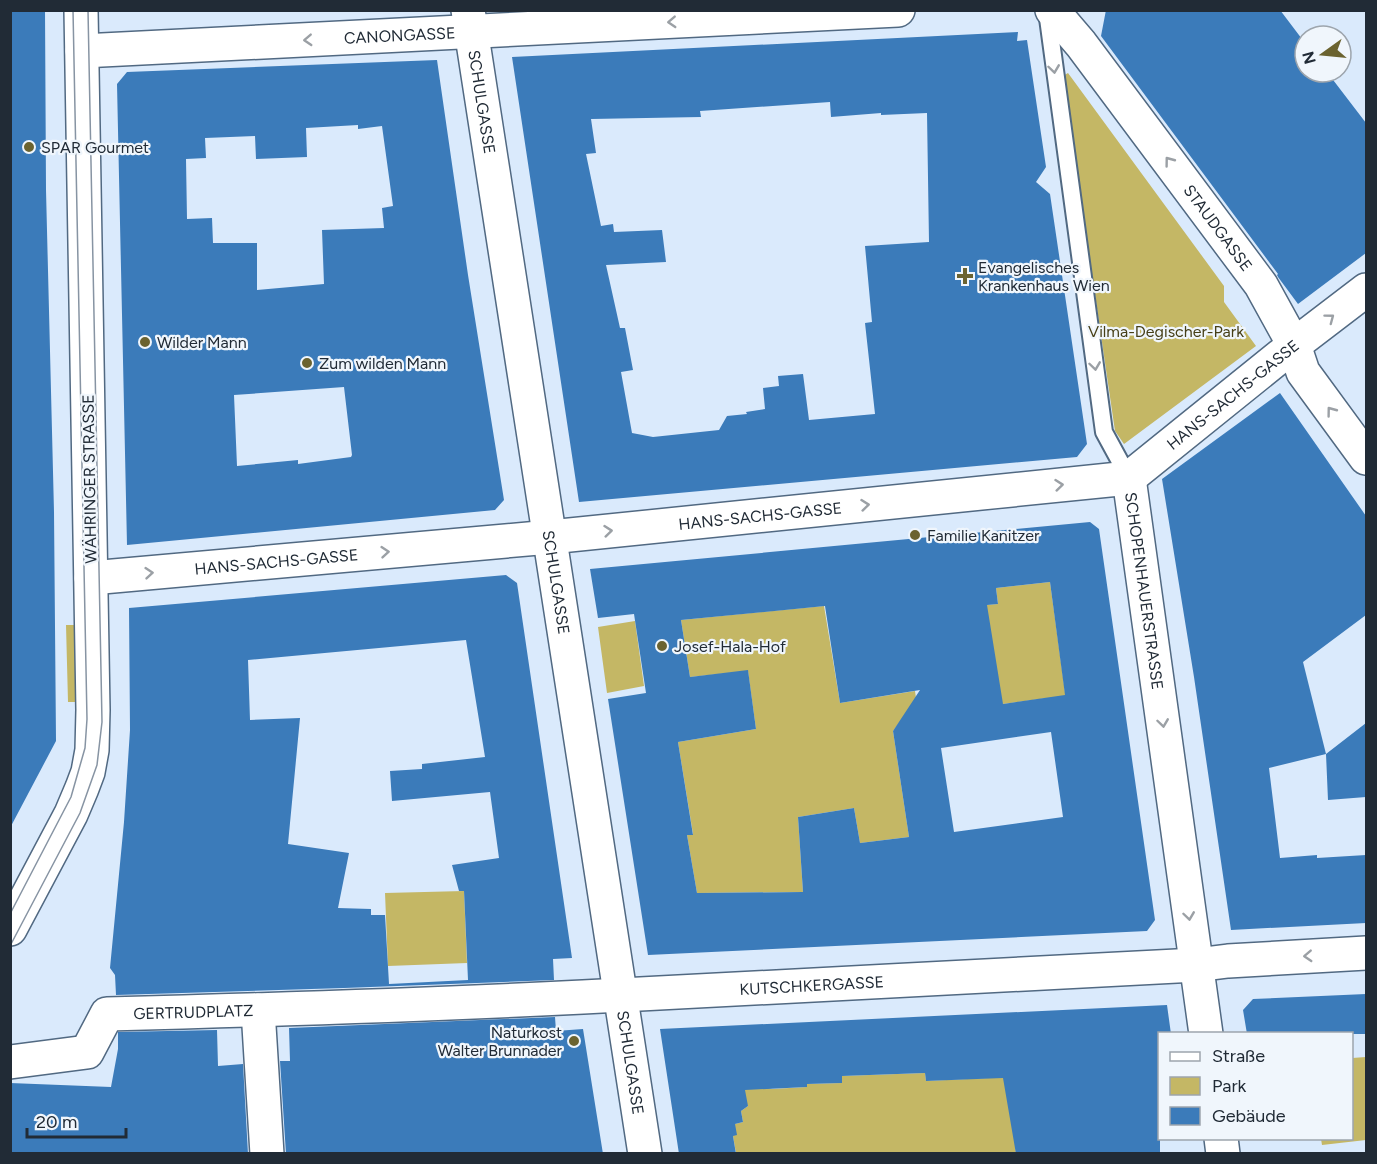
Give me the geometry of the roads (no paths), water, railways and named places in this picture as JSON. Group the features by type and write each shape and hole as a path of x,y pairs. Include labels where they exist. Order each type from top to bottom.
{"street":[{"name":"WÄHRINGER STRASSE","path":"10,930 71,814 88,772 92,750 81,10"},
{"name":"CANONGASSE","path":"82,51 469,21 898,10"},
{"name":"STAUDGASSE","path":"1052,10 1081,44 1261,285 1294,345 1303,372 1366,458"},
{"name":"SCHULGASSE","path":"469,21 645,1154"},
{"name":"HANS-SACHS-GASSE","path":"91,578 550,537 1129,478 1366,290"},
{"name":"SCHOPENHAUERSTRASSE","path":"1129,478 1206,1032"},
{"name":"KUTSCHKERGASSE","path":"258,1010 620,995 1196,965 1228,960 1366,953"},
{"name":"GERTRUDPLATZ","path":"10,1062 87,1053 107,1014 258,1010 267,1154"}],"lane":[{"name":"SCHOPENHAUERSTRASSE","path":"1047,10 1104,432 1129,478"}],"tram line":[{"path":"10,914 71,797 85,748 87,719 73,10"},
{"path":"10,946 80,813 97,765 102,722 88,10"}],"place":[{"name":"SPAR Gourmet","path":"29,147"},
{"name":"Evangelisches Krankenhaus Wien","path":"965,276"},
{"name":"Wilder Mann","path":"145,342"},
{"name":"Zum wilden Mann","path":"307,363"},
{"name":"Familie Kanitzer","path":"915,535"},
{"name":"Josef-Hala-Hof","path":"662,646"},
{"name":"Naturkost Walter Brunnader","path":"574,1041"}],"park label":[{"name":"Vilma-Degischer-Park","path":"1166,331"}]}
